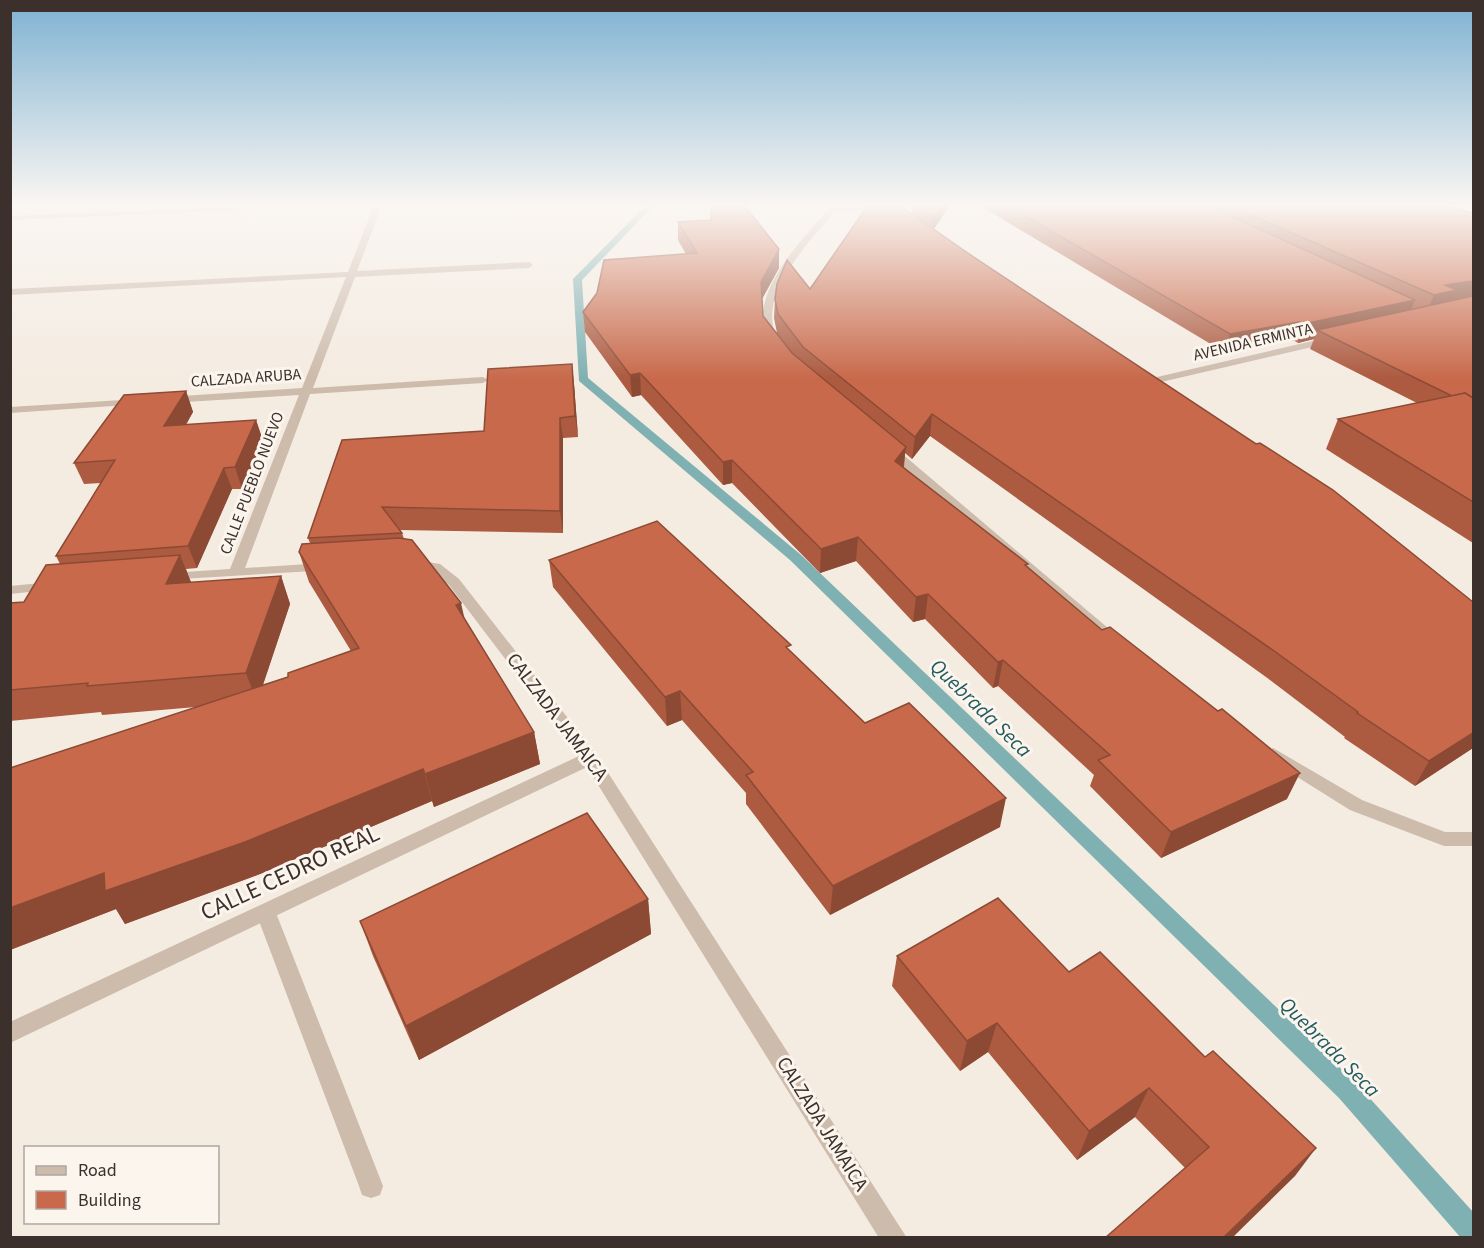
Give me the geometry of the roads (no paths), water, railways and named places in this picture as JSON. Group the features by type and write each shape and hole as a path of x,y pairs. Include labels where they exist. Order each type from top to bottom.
{"street":[{"name":"CALLE PUEBLO NUEVO","path":"236,572 355,263"},
{"path":"783,352 770,335 768,300 788,263"},
{"path":"10,292 529,265"},
{"name":"AVENIDA ERMINTA","path":"1144,383 1342,337"},
{"name":"CALZADA ARUBA","path":"10,410 483,380"},
{"path":"878,440 1114,641"},
{"name":"CALZADA JAMAICA","path":"395,563 407,562 435,567 454,582 590,758 894,1238"},
{"path":"153,578 338,566"},
{"path":"10,590 70,585"},
{"path":"1257,744 1356,805 1444,839 1473,839"},
{"name":"CALLE CEDRO REAL","path":"10,1033 590,758"},
{"path":"266,913 371,1186"}],"waterway":[{"name":"Quebrada Seca","path":"593,263 577,279 583,379 795,557 1347,1090 1474,1233"}]}
